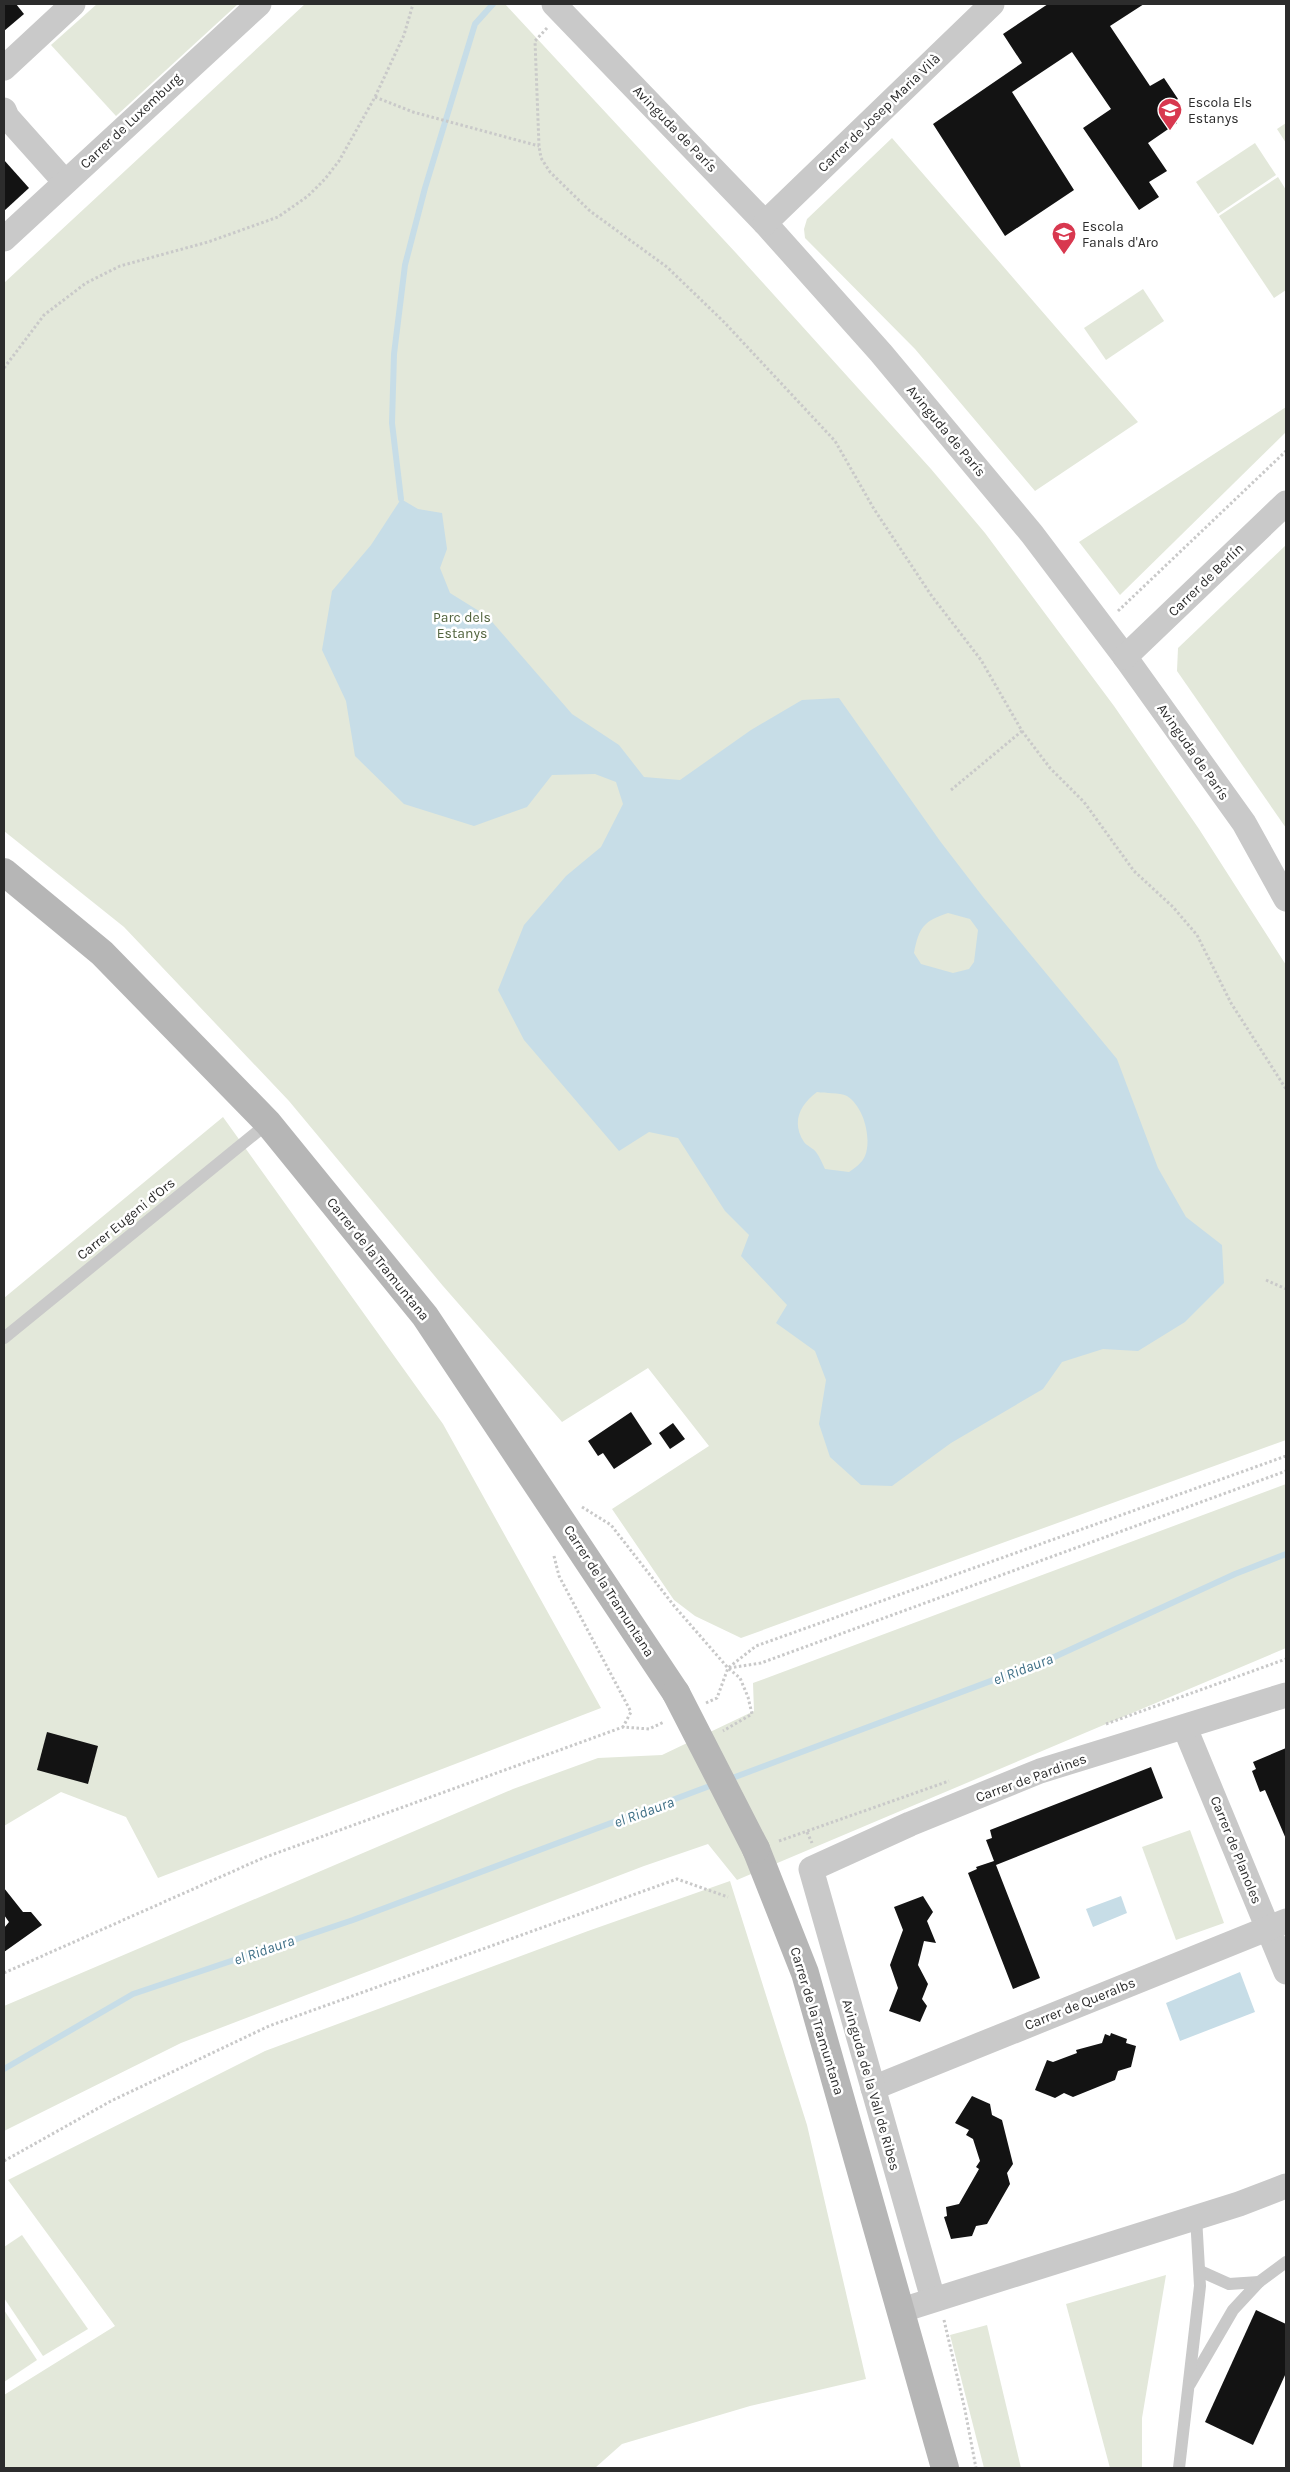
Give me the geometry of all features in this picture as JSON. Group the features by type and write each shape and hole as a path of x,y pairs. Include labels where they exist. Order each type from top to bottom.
{"main road":[{"name":"Carrer de la Tramuntana","path":"4,872 102,952 268,1123 425,1316 676,1693 756,1849 805,1973 902,2310 945,2468"}],"street":[{"path":"4,68 73,4"},
{"name":"Carrer de Luxemburg","path":"4,239 259,4"},
{"name":"Avinguda de París","path":"554,4 765,222 881,353 1019,519 1125,657 1244,824 1286,899"},
{"name":"Carrer de Josep Maria Vilà","path":"765,222 992,4"},
{"path":"4,110 7,117 65,182"},
{"name":"Carrer de Berlín","path":"1125,657 1286,503"},
{"name":"Carrer de Pardines","path":"811,1869 910,1824 1040,1771 1185,1728 1286,1695"},
{"name":"Carrer de Planoles","path":"1185,1728 1277,1924 1286,1972"},
{"name":"Avinguda de la Vall de Ribes","path":"811,1869 873,2088 938,2298"},
{"name":"Carrer de Queralbs","path":"873,2088 1277,1924"},
{"path":"902,2310 1239,2204 1286,2186"}],"lane":[{"name":"Carrer Eugeni d'Ors","path":"4,1338 268,1123"},
{"path":"1180,2468 1200,2286 1196,2217"},
{"path":"1189,2387 1233,2310 1258,2282 1286,2262"},
{"path":"1200,2271 1229,2284 1258,2282"}],"path":[{"path":"4,368 44,314 86,283 120,266 208,242 278,217 308,196 339,161 375,97 404,36 413,4"},
{"path":"537,38 535,41 539,146 541,158 550,172 590,211 667,267 724,322 835,441 874,509 926,587 981,660 1022,731 1050,768 1084,802 1134,871 1173,907 1197,935 1231,1003 1286,1089"},
{"path":"375,97 414,112 539,146"},
{"path":"1100,624 1127,605 1286,451"},
{"path":"951,790 1022,731"},
{"path":"1266,1280 1286,1289"},
{"path":"728,1668 756,1646 1286,1456"},
{"path":"728,1668 761,1663 1286,1471"},
{"path":"716,1735 752,1714 748,1697 740,1678 728,1668"},
{"path":"4,1973 263,1858 623,1727"},
{"path":"756,1849 807,1832"},
{"path":"4,2161 111,2101 269,2026 677,1879 728,1896"},
{"path":"938,2298 965,2410 976,2468"}],"green space":[{"path":"97,4 238,4 116,116 51,45"},
{"name":"Parc dels Estanys","path":"305,4 505,4 736,253 931,469 985,533 1114,706 1199,829 1286,965 1286,1440 741,1638 695,1616 674,1600 612,1509 709,1446 648,1368 562,1422 443,1286 289,1101 124,927 4,831 4,283"},
{"path":"1286,123 1286,143 1277,129"},
{"path":"892,138 1138,422 1035,491 915,349 805,238 804,229 807,219"},
{"path":"1255,143 1276,175 1218,214 1196,182"},
{"path":"1278,177 1286,190 1286,290 1274,298 1219,216"},
{"path":"1143,289 1164,321 1106,360 1084,328"},
{"path":"1286,407 1286,432 1120,595 1079,542"},
{"path":"1286,545 1286,828 1177,671 1178,648"},
{"path":"223,1117 443,1424 601,1708 158,1878 126,1817 61,1792 4,1826 4,1298"},
{"path":"1286,1484 1286,1648 737,1880 708,1844 644,1866 181,2043 4,2131 4,2006 513,1789 598,1758 662,1755 754,1711 753,1683"},
{"path":"1190,1830 1224,1923 1176,1940 1142,1847"},
{"path":"730,1881 807,2125 866,2379 750,2406 622,2444 595,2468 4,2468 4,2395 115,2326 8,2180 265,2051 588,1931"},
{"path":"22,2235 88,2329 43,2356 4,2298 4,2247"},
{"path":"1166,2275 1142,2418 1142,2468 1110,2468 1066,2304"},
{"path":"4,2310 37,2360 4,2382"},
{"path":"987,2325 1021,2468 984,2468 950,2335"}],"water":[{"path":"401,499 418,509 442,513 447,549 440,568 450,593 487,616 572,714 619,745 644,777 680,780 751,730 802,700 839,698 940,841 983,897 1117,1059 1158,1168 1186,1217 1222,1245 1224,1283 1185,1322 1138,1351 1103,1349 1062,1362 1043,1389 951,1443 892,1486 861,1485 830,1457 819,1424 826,1380 815,1351 776,1323 787,1305 741,1256 749,1235 725,1211 678,1138 649,1132 619,1151 524,1040 498,990 524,925 566,876 601,847 623,804 616,782 595,774 552,775 527,807 474,826 404,804 355,756 346,701 322,650 332,591 371,545","holes":["948,913 970,919 978,930 974,962 969,969 953,973 921,964 914,953 918,937 924,926 933,919","817,1092 847,1096 858,1107 862,1115 867,1132 867,1149 862,1161 849,1172 825,1169 817,1154 805,1143 800,1135 798,1128 799,1114 806,1102"]},
{"path":"1121,1896 1127,1913 1093,1927 1086,1909"},
{"path":"1240,1972 1255,2012 1180,2041 1166,2003"}],"building":[{"path":"4,4 16,4 24,14 4,31"},
{"path":"1048,4 1144,4 1110,26 1150,86 1164,78 1178,99 1166,106 1177,123 1148,143 1167,171 1149,182 1159,197 1139,210 1083,128 1111,109 1072,52 1012,92 1074,190 1005,236 933,124 1022,63 1003,34"},
{"path":"4,160 29,188 4,211"},
{"path":"631,1412 652,1444 614,1469 603,1453 598,1456 588,1441"},
{"path":"673,1423 685,1439 670,1449 659,1433"},
{"path":"47,1732 98,1746 88,1784 37,1770"},
{"path":"1286,1748 1286,1839 1265,1790 1260,1792 1252,1771 1256,1769 1253,1762"},
{"path":"1151,1767 1163,1798 996,1865 1040,1978 1013,1989 968,1873 977,1869 976,1867 994,1861 986,1840 992,1838 990,1830"},
{"path":"4,1888 23,1912 31,1912 42,1925 4,1952 4,1928 9,1922 4,1915"},
{"path":"923,1896 933,1912 927,1921 936,1943 924,1941 918,1965 928,1984 922,1999 927,2006 920,2022 889,2011 898,1988 890,1965 903,1930 894,1907"},
{"path":"1111,2033 1127,2039 1126,2043 1136,2046 1131,2067 1118,2071 1115,2080 1073,2097 1064,2093 1055,2098 1035,2090 1047,2060 1053,2062 1077,2053 1076,2050 1102,2043 1105,2034 1110,2036"},
{"path":"972,2096 990,2104 992,2115 1002,2120 1013,2164 1007,2173 1010,2184 987,2224 976,2226 972,2236 951,2239 944,2217 947,2216 946,2207 959,2204 979,2169 976,2167 980,2161 973,2139 966,2135 969,2130 955,2123"},
{"path":"1256,2310 1286,2324 1286,2373 1253,2445 1205,2422"}],"waterway":[{"path":"401,499 392,423 394,354 405,265 425,188 475,24 493,4"},
{"name":"el Ridaura","path":"727,1780 1052,1658 1235,1574 1286,1554"},
{"name":"el Ridaura","path":"4,2069 133,1994 353,1920 715,1784"}],"place":[{"name":"Escola Els Estanys","path":"1170,131"},
{"name":"Escola Fanals d'Aro","path":"1064,255"}]}
